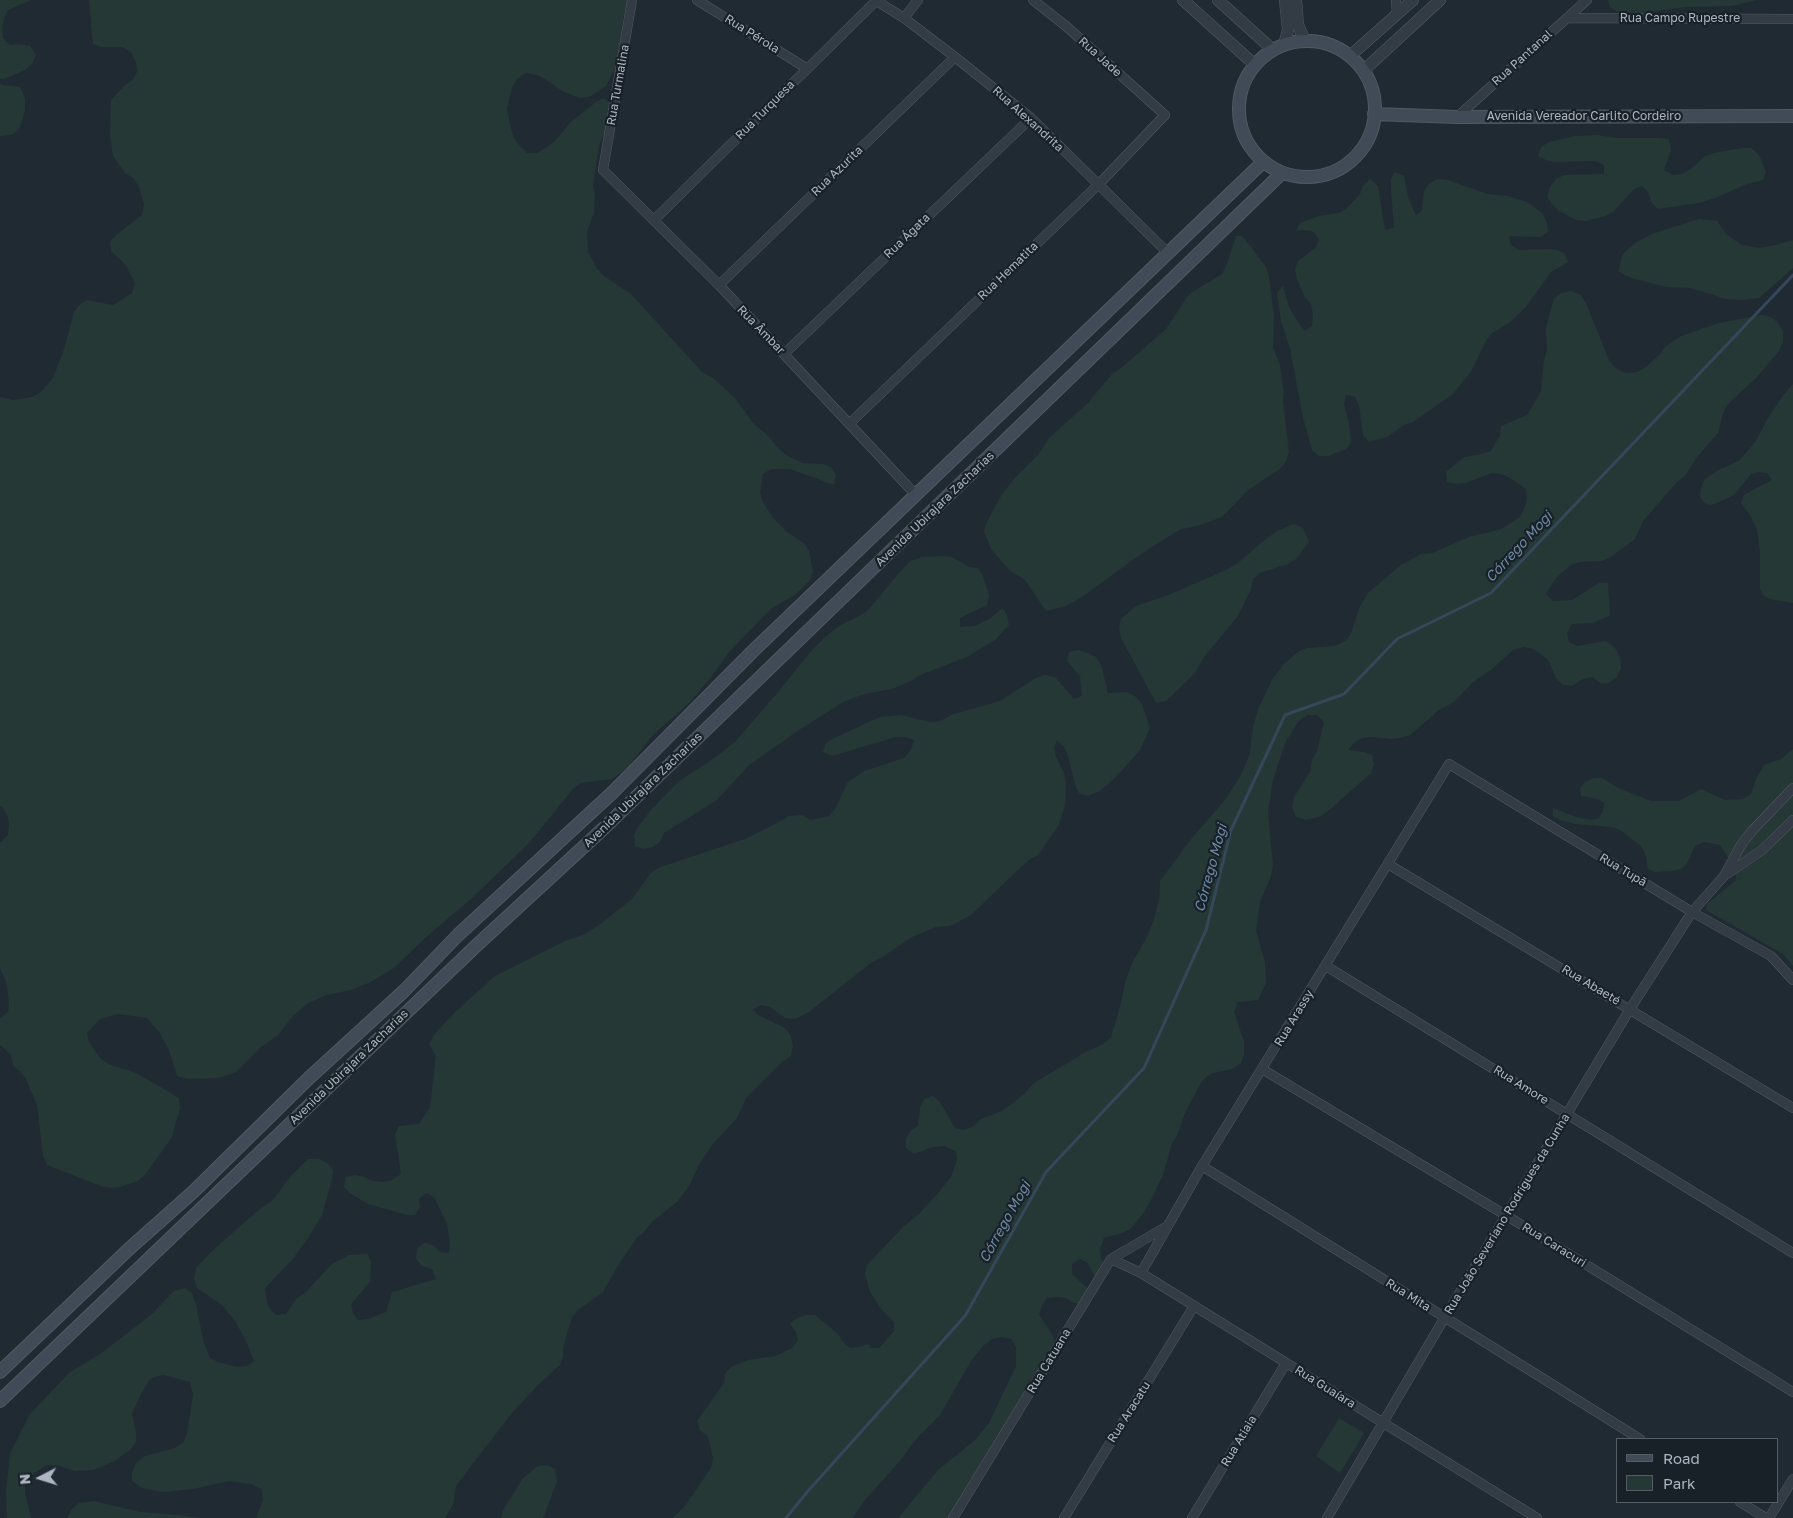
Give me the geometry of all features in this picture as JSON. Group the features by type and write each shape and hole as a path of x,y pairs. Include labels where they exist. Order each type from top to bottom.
{"main road":[{"path":"1305,41 1319,42 1336,48 1350,56 1363,71 1372,91 1374,114 1372,128 1366,142 1346,164 1333,172 1319,176 1304,177 1282,173 1263,162 1251,148 1243,132 1239,115 1240,97 1245,80 1255,65 1278,47 1305,41"},
{"name":"Avenida Vereador Carlito Cordeiro","path":"1374,114 1457,116 1793,116"},
{"name":"Avenida Ubirajara Zacharias","path":"0,1372 130,1248 193,1192 309,1078 404,990 458,935 612,793 754,650 1263,162"},
{"name":"Avenida Ubirajara Zacharias","path":"0,1401 470,952 604,828 1282,173"}],"street":[{"name":"Rua Turmalina","path":"603,170 632,0"},
{"name":"Rua Pérola","path":"697,0 806,68"},
{"name":"Rua Turquesa","path":"654,220 876,0"},
{"name":"Rua Alexandrita","path":"876,0 904,18 955,56 1031,118 1168,253"},
{"path":"904,18 918,0"},
{"name":"Rua Jade","path":"1033,0 1067,27 1165,115"},
{"path":"1183,0 1255,65"},
{"path":"1218,0 1278,47 1288,30 1284,0"},
{"path":"1296,0 1298,25 1305,41"},
{"path":"1396,0 1397,15"},
{"path":"1350,56 1413,0"},
{"path":"1363,71 1440,0"},
{"name":"Rua Pantanal","path":"1457,116 1587,0"},
{"name":"Rua Campo Rupestre","path":"1568,18 1793,19"},
{"name":"Rua Azurita","path":"719,285 955,56"},
{"name":"Rua Hematita","path":"849,424 1098,184 1165,115"},
{"name":"Rua Ágata","path":"784,354 1031,118"},
{"name":"Rua Âmbar","path":"603,170 719,285 915,494"},
{"name":"Rua Arassy","path":"1141,1273 1202,1166 1449,764"},
{"name":"Rua Tupã","path":"1449,764 1692,912 1771,956 1793,980"},
{"path":"1724,876 1746,838 1793,788"},
{"path":"1724,876 1762,850 1793,820"},
{"name":"Rua Abaeté","path":"1388,864 1793,1108"},
{"name":"Rua João Severiano Rodrigues da Cunha","path":"1327,1518 1444,1317 1507,1216 1630,1009 1692,912 1724,876"},
{"name":"Rua Amore","path":"1326,966 1793,1253"},
{"name":"Rua Caracuri","path":"1262,1069 1507,1216 1793,1392"},
{"name":"Rua Mita","path":"1202,1166 1638,1438"},
{"name":"Rua Catuana","path":"953,1518 1111,1259 1166,1227"},
{"name":"Rua Guaíara","path":"1111,1259 1141,1273 1537,1518"},
{"name":"Rua Aracatu","path":"1064,1518 1194,1306"},
{"name":"Rua Atiaia","path":"1192,1518 1286,1363"},
{"path":"1778,1502 1793,1479"},
{"path":"1742,1503 1767,1518 1777,1503"}],"green space":[{"path":"0,0 31,0 8,10 2,28 3,38 10,45 30,46 36,55 32,64 25,70 4,79 0,79"},
{"path":"89,0 627,0 616,66 606,86 589,97 580,98 562,91 537,75 526,73 517,79 512,88 507,109 514,138 527,153 537,153 553,143 571,122 596,102 604,98 611,105 609,125 599,145 593,185 595,194 594,213 587,232 588,252 597,269 631,294 703,373 713,378 735,398 753,423 786,455 803,463 822,464 831,467 836,475 834,485 790,469 771,469 763,474 760,493 763,502 773,518 787,532 804,543 809,551 813,571 810,580 796,594 771,609 730,651 690,702 652,736 627,768 612,779 581,783 573,789 529,843 471,899 424,939 394,968 371,982 351,990 326,995 308,1003 292,1017 278,1035 260,1048 236,1072 218,1078 189,1079 177,1076 169,1050 159,1032 147,1018 118,1014 100,1019 87,1033 89,1042 100,1058 108,1064 136,1073 171,1093 179,1099 180,1108 172,1137 145,1175 137,1181 120,1187 110,1188 47,1165 43,1156 37,1105 26,1079 13,1066 11,1055 0,1045 0,1018 8,1012 9,1004 7,984 0,968 0,843 8,835 9,826 8,817 0,806 0,397 13,400 32,397 41,392 53,378 64,349 74,312 79,305 87,300 113,305 132,293 135,283 125,264 111,251 110,242 142,215 144,204 138,185 133,178 125,173 113,156 110,135 111,100 124,86 133,80 137,72 136,62 131,52 122,47 101,47 93,44"},
{"path":"1608,0 1756,0 1732,6 1684,7 1636,14 1618,12 1610,7"},
{"path":"0,83 2,85 20,87 25,98 25,110 19,130 11,135 0,136"},
{"path":"1597,135 1617,138 1669,139 1671,150 1664,170 1673,175 1682,174 1691,169 1705,156 1742,148 1751,148 1759,155 1766,172 1763,180 1744,185 1718,197 1699,203 1658,209 1651,202 1649,193 1642,186 1634,189 1613,212 1586,221 1576,220 1559,211 1552,204 1547,197 1550,187 1556,179 1564,175 1604,174 1604,165 1595,161 1555,162 1538,156 1541,147 1549,142 1576,136"},
{"path":"1395,172 1404,176 1408,197 1416,216 1422,210 1424,191 1429,184 1437,179 1448,180 1487,194 1508,196 1527,202 1542,213 1547,223 1548,232 1540,237 1509,236 1511,245 1519,250 1557,250 1565,254 1568,262 1551,272 1526,307 1509,323 1492,333 1472,370 1453,394 1413,422 1404,425 1387,437 1369,442 1363,435 1359,405 1355,397 1346,395 1344,405 1349,423 1351,442 1346,449 1328,456 1319,456 1312,450 1303,418 1290,348 1281,321 1277,293 1283,286 1289,307 1299,324 1305,331 1312,326 1311,304 1305,297 1295,269 1298,261 1315,248 1319,240 1314,232 1296,231 1300,223 1319,216 1339,213 1347,208 1370,179 1378,186 1385,230 1394,228 1391,179"},
{"path":"1699,219 1717,221 1727,235 1742,245 1759,248 1793,240 1793,268 1759,298 1742,300 1726,299 1691,288 1667,287 1631,278 1618,271 1623,254 1635,243 1652,234"},
{"path":"1236,236 1242,236 1248,243 1266,267 1269,277 1274,316 1273,347 1280,365 1284,395 1283,401 1289,452 1286,461 1281,468 1248,490 1222,517 1179,530 1141,554 1082,597 1066,606 1046,611 1025,580 1009,570 991,549 984,531 987,522 1002,494 1038,455 1049,438 1088,403 1112,374 1166,329 1189,294 1222,274"},
{"path":"1571,291 1581,295 1586,303 1609,360 1616,369 1626,373 1637,372 1645,368 1665,347 1681,336 1719,323 1761,315 1771,317 1783,331 1783,342 1779,351 1756,378 1727,405 1718,433 1697,457 1685,476 1677,482 1643,521 1635,539 1611,557 1602,561 1580,562 1571,565 1556,578 1546,594 1553,601 1572,600 1599,583 1608,583 1610,616 1592,623 1572,624 1567,633 1569,642 1577,646 1606,641 1615,648 1620,657 1621,668 1617,677 1609,683 1600,683 1593,677 1583,679 1572,686 1563,685 1556,678 1548,660 1541,654 1533,649 1524,647 1513,650 1491,670 1473,682 1454,702 1439,710 1410,735 1391,739 1362,738 1354,743 1348,750 1372,755 1374,764 1371,773 1327,812 1319,817 1306,820 1296,817 1292,808 1294,797 1310,772 1324,722 1317,715 1307,715 1298,722 1285,743 1273,780 1268,812 1273,866 1271,876 1260,902 1256,931 1265,962 1266,983 1258,1000 1238,1002 1234,1012 1244,1041 1244,1054 1241,1063 1232,1069 1210,1074 1202,1081 1172,1143 1163,1175 1149,1204 1130,1229 1104,1238 1100,1249 1101,1259 1104,1264 1095,1277 1088,1263 1080,1259 1072,1264 1072,1274 1088,1289 1083,1303 1074,1303 1066,1298 1057,1297 1047,1298 1042,1305 1039,1315 1052,1334 1055,1342 1054,1349 1041,1369 1029,1381 1024,1399 950,1518 898,1518 938,1470 975,1440 989,1423 1016,1366 1016,1347 1011,1339 1001,1337 992,1339 983,1346 971,1361 940,1415 918,1437 899,1462 864,1501 853,1518 673,1518 685,1506 711,1468 713,1458 708,1437 700,1430 697,1421 724,1383 725,1374 731,1367 748,1360 776,1356 792,1348 798,1340 796,1332 790,1324 797,1318 806,1315 815,1315 838,1334 850,1348 869,1344 870,1348 879,1348 894,1331 894,1322 881,1309 870,1292 865,1274 867,1265 938,1193 951,1177 957,1160 956,1151 944,1146 933,1147 914,1154 906,1148 906,1139 910,1131 918,1126 920,1108 924,1099 933,1096 940,1102 955,1128 964,1130 974,1126 981,1119 1002,1111 1023,1095 1034,1083 1103,1044 1111,1037 1126,979 1154,919 1159,900 1160,881 1192,838 1225,800 1241,775 1250,753 1253,726 1259,707 1272,680 1284,664 1299,651 1307,648 1335,646 1345,641 1351,634 1359,608 1368,593 1401,565 1421,554 1432,553 1469,537 1502,529 1520,517 1527,499 1526,489 1510,478 1502,474 1492,473 1465,483 1456,484 1447,482 1446,472 1464,457 1491,451 1500,435 1501,426 1527,415 1541,392 1544,360 1547,350 1546,327 1554,299 1561,293"},
{"path":"1793,384 1793,603 1770,599 1763,595 1760,588 1760,553 1757,529 1741,503 1744,495 1772,480 1767,473 1751,474 1734,495 1711,505 1704,503 1700,496 1704,480 1717,471 1740,460 1756,441 1768,418"},
{"path":"1294,524 1303,528 1309,542 1296,559 1288,564 1260,573 1253,579 1251,589 1238,616 1204,657 1194,674 1166,701 1156,703 1121,638 1119,627 1121,619 1136,606 1171,594 1228,569 1277,531"},
{"path":"922,557 952,557 969,567 978,568 983,576 989,595 987,605 960,618 960,627 975,626 991,618 1002,608 1007,615 1009,625 995,640 967,657 920,675 892,689 864,694 843,702 749,765 717,800 664,833 660,842 653,847 643,849 635,846 634,835 651,810 679,781 734,743 824,638 839,626 863,614 870,608 910,561"},
{"path":"1078,650 1096,657 1101,665 1108,693 1127,692 1136,697 1142,704 1150,728 1140,750 1116,777 1100,791 1088,796 1079,793 1075,785 1068,756 1064,747 1057,740 1054,748 1066,783 1065,805 1059,825 1038,855 1030,859 971,915 950,926 936,927 912,937 872,962 809,1012 795,1019 785,1018 770,1007 761,1005 753,1009 758,1015 785,1028 791,1036 793,1046 791,1056 783,1061 746,1098 737,1118 712,1145 700,1163 689,1186 677,1202 638,1236 603,1292 578,1310 572,1317 560,1365 512,1413 456,1486 453,1505 445,1518 256,1518 263,1500 261,1489 251,1484 229,1481 193,1489 162,1492 142,1488 132,1481 132,1472 136,1463 145,1456 175,1448 183,1443 187,1434 193,1394 190,1382 163,1375 150,1379 132,1414 136,1442 130,1450 113,1462 93,1470 75,1471 57,1465 47,1465 31,1476 25,1484 25,1493 31,1518 7,1518 6,1492 10,1454 30,1414 69,1373 103,1352 152,1314 174,1291 185,1288 192,1293 204,1343 210,1358 237,1367 247,1366 254,1361 235,1321 222,1305 197,1288 194,1279 196,1268 256,1212 273,1200 291,1176 308,1159 319,1159 327,1163 333,1170 332,1179 322,1215 308,1238 292,1260 265,1288 268,1306 276,1315 286,1314 297,1298 305,1293 332,1264 349,1255 368,1254 371,1262 370,1282 351,1304 353,1313 358,1320 368,1319 386,1312 392,1292 436,1279 432,1269 422,1266 416,1259 417,1248 425,1243 433,1245 440,1252 449,1253 450,1243 447,1224 434,1197 426,1193 419,1199 420,1207 415,1215 407,1215 368,1204 351,1194 344,1187 346,1177 355,1175 383,1182 392,1180 401,1174 395,1134 399,1126 419,1124 430,1107 436,1056 429,1044 434,1035 453,1014 495,976 565,941 585,934 632,899 650,874 658,868 745,839 789,816 802,815 810,820 829,816 835,809 847,783 864,771 904,758 911,750 914,740 906,737 896,737 832,756 823,752 826,743 834,738 880,717 901,715 930,722 940,721 954,714 1000,701 1036,678 1045,675 1055,677 1074,699 1082,696 1080,676 1067,661 1069,652"},
{"path":"1793,749 1793,966 1783,954 1706,910 1707,904 1736,880 1735,868 1720,845 1704,842 1695,846 1687,863 1681,869 1655,872 1648,869 1645,853 1641,846 1620,830 1612,827 1576,824 1553,816 1553,808 1576,817 1592,820 1599,818 1603,811 1604,803 1598,799 1581,796 1580,788 1585,782 1594,778 1602,778 1618,788 1651,801 1679,801 1701,789 1725,800 1743,799 1751,794 1756,779 1764,765 1781,759"},
{"path":"1339,1418 1364,1433 1340,1473 1316,1456"},
{"path":"547,1465 555,1469 557,1481 543,1518 501,1518 503,1510 523,1478 538,1466"},
{"path":"94,1501 140,1512 200,1518 67,1518 72,1509 79,1503"}],"waterway":[{"name":"Córrego Mogi","path":"786,1518 965,1316 1046,1172 1144,1068 1206,930 1231,830 1285,715 1344,694 1397,639 1491,593 1793,275"}]}
